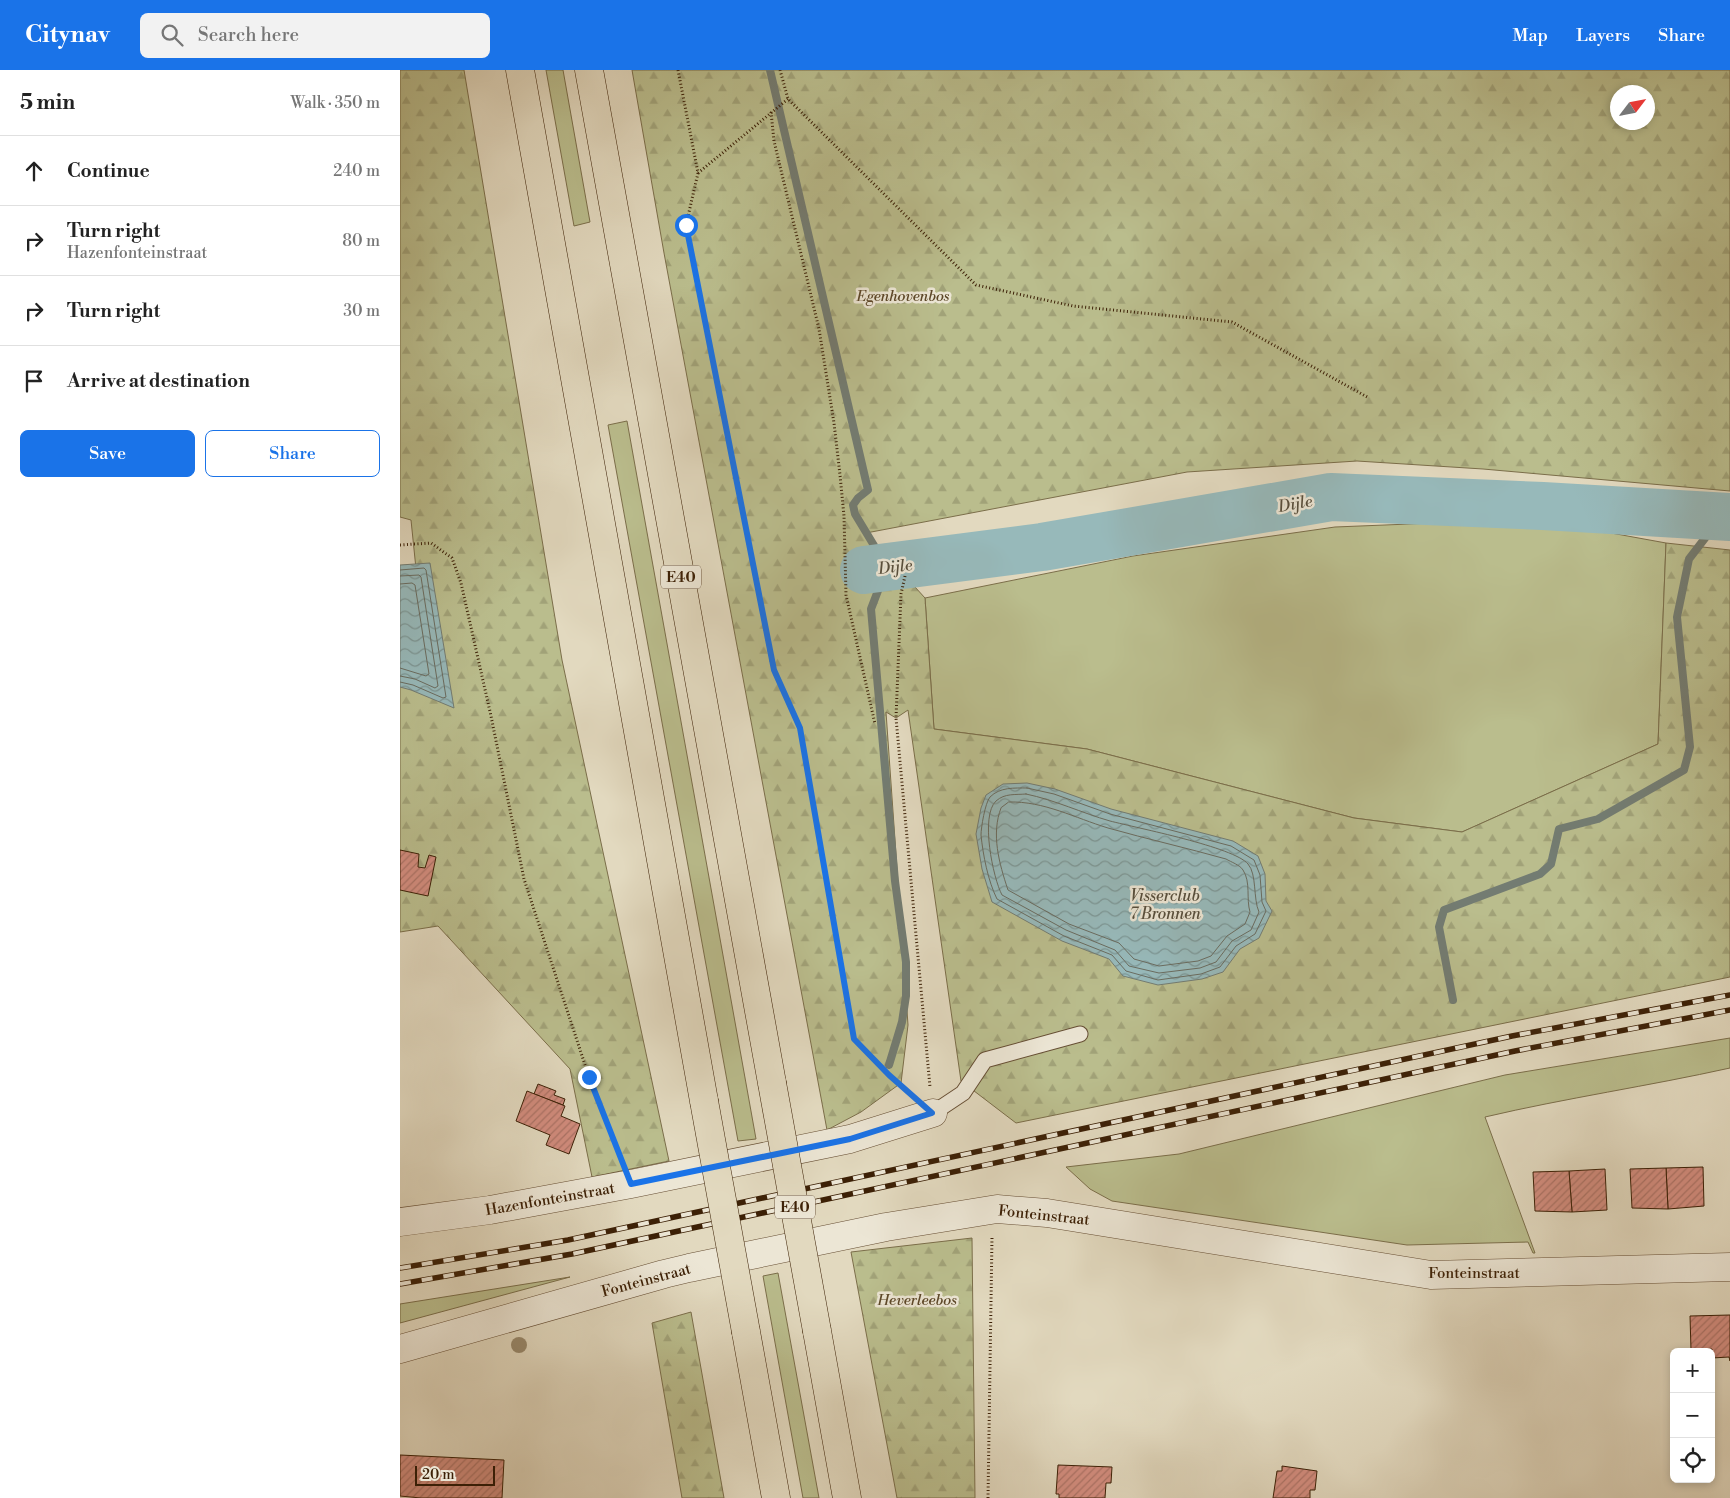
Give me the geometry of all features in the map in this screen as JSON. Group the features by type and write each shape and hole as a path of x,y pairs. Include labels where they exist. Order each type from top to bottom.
{"highway":[{"path":"520,70 776,1498"},
{"name":"E40","path":"589,70 847,1498"}],"street":[{"name":"Hazenfonteinstraat","path":"400,1222 490,1210 631,1184 850,1139 932,1113"},
{"name":"Fonteinstraat","path":"400,1348 664,1274 886,1227 997,1209 1047,1213 1431,1275 1730,1267"}],"lane":[{"path":"932,1113 963,1093 986,1060 1080,1034"}],"path":[{"path":"678,70 698,172 686,225 774,670 800,728 854,1039 889,1075 932,1113"},
{"path":"780,70 787,100 976,285 1073,306 1232,322 1370,398"},
{"path":"698,172 787,100"},
{"path":"772,111 774,142 819,329 834,423 844,516 846,595 875,724"},
{"path":"400,545 430,544 452,558 461,583 491,716 524,879 589,1077 631,1184"},
{"path":"905,576 901,594 896,718 932,1113"},
{"path":"988,1498 991,1243 997,1209"}],"green space":[{"path":"400,70 464,70 562,660 669,1161 592,1177 570,1069 438,926 400,932 400,680 427,676 411,520 400,517"},
{"path":"546,70 563,70 590,222 574,226"},
{"name":"Egenhovenbos","path":"632,70 1730,70 1730,491 1483,469 1357,461 1187,472 866,533 925,598 934,729 1087,749 1354,818 1462,832 1658,744 1666,543 1730,550 1730,977 1016,1123 961,1081 908,710 896,718 886,712 908,1025 901,1083 861,1112 827,1130 664,253"},
{"path":"627,421 756,1139 738,1141 608,425"},
{"path":"1534,519 1666,543 1658,744 1462,832 1354,818 1087,749 934,729 925,598 1133,556 1335,527"},
{"path":"1730,1038 1730,1068 1485,1117 1535,1253 1533,1253 1528,1242 1407,1245 1112,1201 1090,1189 1066,1167 1179,1154 1505,1075"},
{"name":"Heverleebos","path":"972,1238 975,1498 897,1498 851,1252"},
{"path":"778,1273 819,1498 803,1498 763,1276"},
{"path":"570,1277 400,1323 400,1304"},
{"path":"691,1312 724,1498 682,1498 652,1323"}],"water":[{"path":"430,563 454,708 400,687 400,565"},
{"name":"Visserclub 7 Bronnen","path":"1027,783 1055,789 1111,809 1233,841 1258,856 1265,874 1266,901 1272,911 1259,938 1240,949 1223,972 1202,979 1158,985 1123,976 1109,959 1062,941 992,902 982,869 976,834 981,808 986,795 1003,784"}],"building":[{"path":"400,850 419,854 418,867 425,868 429,855 436,857 428,896 400,890"},
{"path":"538,1084 556,1091 554,1095 565,1099 563,1105 534,1094"},
{"path":"527,1091 565,1106 561,1116 580,1124 569,1154 546,1145 550,1135 516,1121"},
{"path":"1703,1167 1704,1206 1668,1209 1666,1168"},
{"path":"1666,1168 1668,1209 1632,1208 1630,1169"},
{"path":"1605,1169 1607,1210 1572,1212 1569,1171"},
{"path":"1569,1171 1572,1212 1535,1211 1533,1172"},
{"path":"1730,1315 1730,1361 1729,1357 1715,1358 1715,1348 1691,1348 1690,1316"},
{"path":"400,1455 504,1460 502,1498 421,1498 400,1496"},
{"path":"1058,1465 1112,1467 1111,1483 1106,1483 1105,1498 1059,1498 1059,1494 1056,1494"},
{"path":"1282,1466 1317,1471 1315,1490 1310,1490 1310,1498 1273,1498 1277,1471 1282,1471"}],"waterway":[{"path":"770,70 868,490 853,505 855,514 887,567 871,609 895,881 906,962 906,996 902,1022 889,1065"},
{"name":"Dijle","path":"864,570 1042,547 1331,497 1543,506 1730,517"},
{"path":"1453,1000 1439,927 1444,910 1540,874 1551,864 1559,829 1598,819 1684,770 1690,747 1677,617 1689,559 1722,516"}],"railway":[{"path":"400,1268 568,1240 1512,1036 1730,995"},
{"path":"400,1284 572,1254 1515,1051 1730,1010"}],"route":[{"path":"589,1077 631,1184 850,1139 932,1113 889,1075 854,1039 800,728 774,670 686,225"}]}
